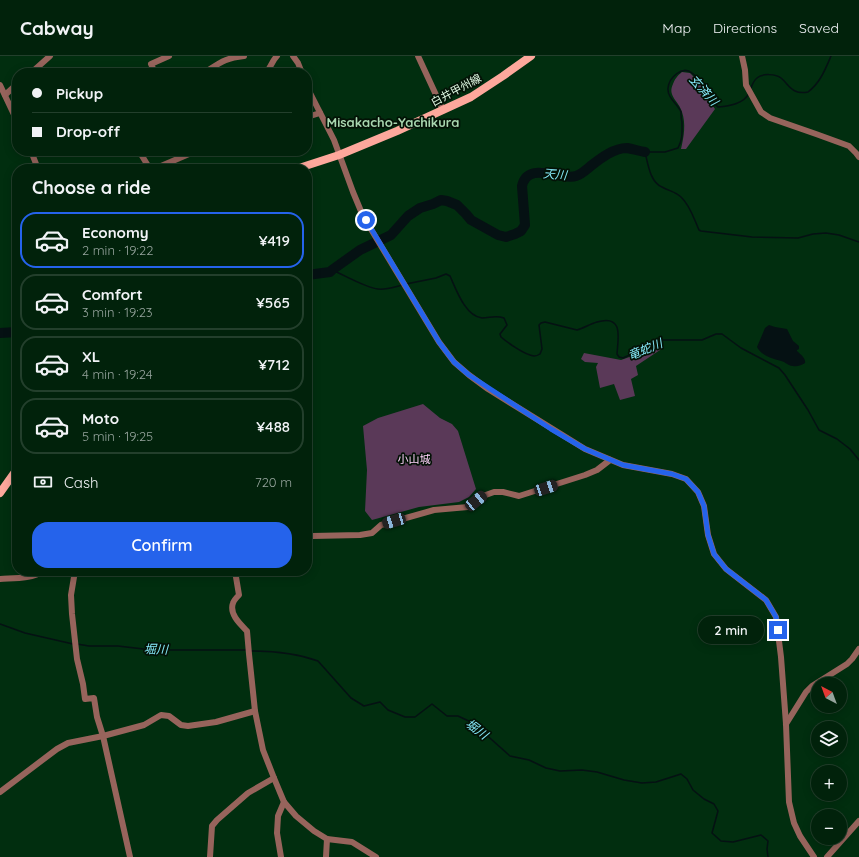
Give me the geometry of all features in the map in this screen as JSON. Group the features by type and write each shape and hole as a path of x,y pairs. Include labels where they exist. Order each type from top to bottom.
{"main road":[{"name":"白井甲州線","path":"311,164 339,155 471,97 531,56"},
{"path":"0,493 12,476"}],"street":[{"path":"37,68 50,56"},
{"path":"153,68 151,64 169,56"},
{"path":"212,68 225,59 236,56 244,56"},
{"path":"270,68 277,56"},
{"path":"293,56 298,62 300,68"},
{"path":"418,56 443,110"},
{"path":"742,56 746,70 746,85 761,112 770,118 849,146 859,157"},
{"path":"0,85 12,110"},
{"path":"5,95 12,89"},
{"path":"312,97 334,140 352,192 364,216 381,246 454,362 469,375 500,396 585,449 623,465 672,474 686,479 698,492 704,506 708,535 714,554 726,569 766,600 776,617 781,657 786,724 789,802 794,823 800,836 814,857"},
{"path":"312,115 320,113"},
{"path":"165,164 184,156"},
{"path":"312,536 372,533 381,525 434,510 468,507 483,496 494,492 503,492 519,496 585,475 597,470 610,460"},
{"path":"0,579 32,576"},
{"path":"74,576 71,595 76,645 85,699 94,698 97,717 103,736 130,857"},
{"path":"236,576 239,595 233,602 232,611 238,622 247,631 255,711 263,750 284,802 296,816 327,839 352,842 376,857"},
{"path":"786,724 806,692 812,686 846,664 852,659 859,649"},
{"path":"0,792 57,749 68,743 103,736 144,725 161,715 170,716 181,725 188,726 216,722 255,711"},
{"path":"210,857 212,826 248,794 274,778"},
{"path":"281,857 277,833 278,816 284,802"},
{"path":"830,856 859,822"},
{"path":"326,857 327,839"}],"green space":[{"path":"682,72 690,73 699,82 715,109 686,149 681,149 684,121 681,108 671,92 677,76"},
{"path":"657,347 663,348 636,366 638,375 631,379 635,396 620,400 614,384 600,388 596,367 598,363 585,362 581,359 584,353 621,360"},
{"name":"小山城","path":"423,404 440,418 452,424 458,431 476,489 469,497 459,502 419,507 372,520 365,511 367,470 363,426 378,418"}],"shaded area":[{"path":"769,325 787,329 793,341 799,346 797,351 804,358 805,363 798,366 791,366 769,357 759,350 757,347 765,328"}],"waterway":[{"name":"玄済川","path":"750,90 759,76 769,75 781,78 795,91 801,93 808,92 819,80 831,56"},
{"name":"天川","path":"749,93 747,97 740,102 718,107 696,76 692,73 684,71 673,77 669,84 668,92 681,112 682,132 680,145 678,148 665,152 645,152 652,177 658,185 677,194 684,200 692,212 699,230 701,231 752,237 798,238 813,234 826,233 839,235 859,242"},
{"name":"天川","path":"312,274 330,272 360,250 391,235 408,216 420,208 441,200 457,205 471,220 498,235 506,237 515,234 521,231 525,225 522,186 525,178 531,174 545,173 569,177 576,176 604,157 622,148 645,152"},
{"name":"竜蛇川","path":"332,270 373,288 384,289 403,285"},
{"name":"竜蛇川","path":"406,284 436,278 446,274 450,276 462,301 471,312 482,318 504,318 507,325 500,334 501,337 521,351 534,356 540,354 542,349 539,325 545,322 577,330 597,322 606,320 612,321 618,329 617,354 619,357 623,358 663,340 702,340 716,334 722,334 741,348 779,368 808,410 819,430 837,439 850,449 859,460"},
{"name":"天川","path":"0,333 12,332"},
{"name":"堀川","path":"0,624 25,633 73,644"},
{"name":"堀川","path":"77,644 89,646 118,646 152,650 247,650"},
{"name":"堀川","path":"251,651 284,653 318,661 351,698 364,706 380,702 388,710 405,717 415,717 432,704 447,716 458,716 473,723 510,756 529,760 546,768 560,771 582,770 597,772 624,780 642,783 656,782 681,774 687,779 693,790 704,799 714,804 718,811 712,833 721,841 733,842 761,835 768,841 768,857"}],"district":[{"name":"Misakacho-Yachikura","path":"393,122"}],"route":[{"path":"366,220 439,342 454,362 469,375 551,429 585,449 623,465 672,474 686,479 698,492 704,506 708,535 714,554 726,569 766,600 776,617 778,630"}]}
